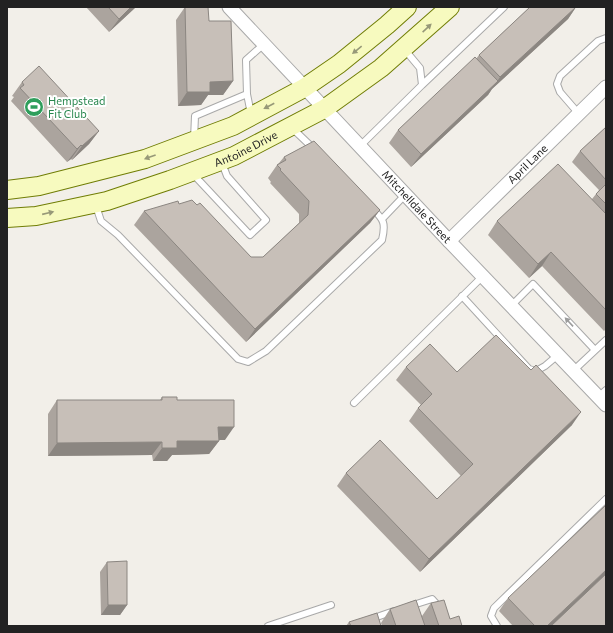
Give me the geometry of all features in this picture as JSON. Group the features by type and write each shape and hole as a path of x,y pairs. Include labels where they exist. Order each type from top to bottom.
{"main road":[{"path":"7,190 39,186 137,161 232,126 304,88 339,64 387,25 406,7"},
{"name":"Antoine Drive","path":"7,218 36,216 114,198 192,172 234,156 324,109 381,68 450,7"}],"street":[{"name":"Mitchelldale Street","path":"229,7 573,371 603,397"},
{"name":"April Lane","path":"449,241 606,87"}],"lane":[{"path":"360,146 504,7"},
{"path":"579,114 560,92 557,84 560,76 598,40 606,38"},
{"path":"252,116 247,94 246,60 264,44"},
{"path":"404,49 420,68 422,85"},
{"path":"194,141 195,116 247,94"},
{"path":"290,126 318,153"},
{"path":"192,172 250,235 266,220 227,176 221,161"},
{"path":"383,218 405,194"},
{"path":"96,202 101,221 118,235 238,359 248,362 266,351 382,240 385,228 383,218 366,202"},
{"path":"354,403 482,276"},
{"path":"511,306 533,284 595,350"},
{"path":"462,296 529,369 536,371 545,366 558,355"},
{"path":"573,371 606,340"},
{"path":"497,626 491,616 494,608 606,499"},
{"path":"363,621 432,599 446,615"},
{"path":"268,626 331,605"}],"building":[{"path":"108,7 131,7 119,19"},
{"path":"185,7 208,7 209,21 231,21 233,81 210,82 210,92 187,92"},
{"path":"530,7 576,7 500,77 479,55"},
{"path":"475,57 498,81 421,154 398,130"},
{"path":"39,66 99,131 77,149 20,88 24,85 22,82"},
{"path":"606,127 606,180 580,151"},
{"path":"314,141 380,210 255,329 144,211 178,201 179,204 192,200 197,205 200,203 251,257 263,257 308,215 309,201 277,165 286,160 284,157"},
{"path":"558,164 606,214 606,310 551,252 538,264 497,221"},
{"path":"606,184 606,204 596,194"},
{"path":"496,335 531,370 536,365 581,412 429,559 346,473 380,440 437,499 473,464 418,408 432,394 406,367 430,344 457,372"},
{"path":"162,397 177,397 177,400 234,400 234,427 218,427 219,441 177,441 177,448 162,448 162,442 57,443 57,400 162,400"},
{"path":"606,505 606,570 547,626 535,626 508,598"},
{"path":"127,561 127,605 108,605 107,562"},
{"path":"606,574 606,626 551,626"},
{"path":"416,600 425,626 396,626 390,609"},
{"path":"444,600 450,619 459,616 462,626 439,626 431,603"},
{"path":"377,613 381,626 351,626 349,622"}],"place":[{"name":"Hempstead Fit Club","path":"34,107"}]}
